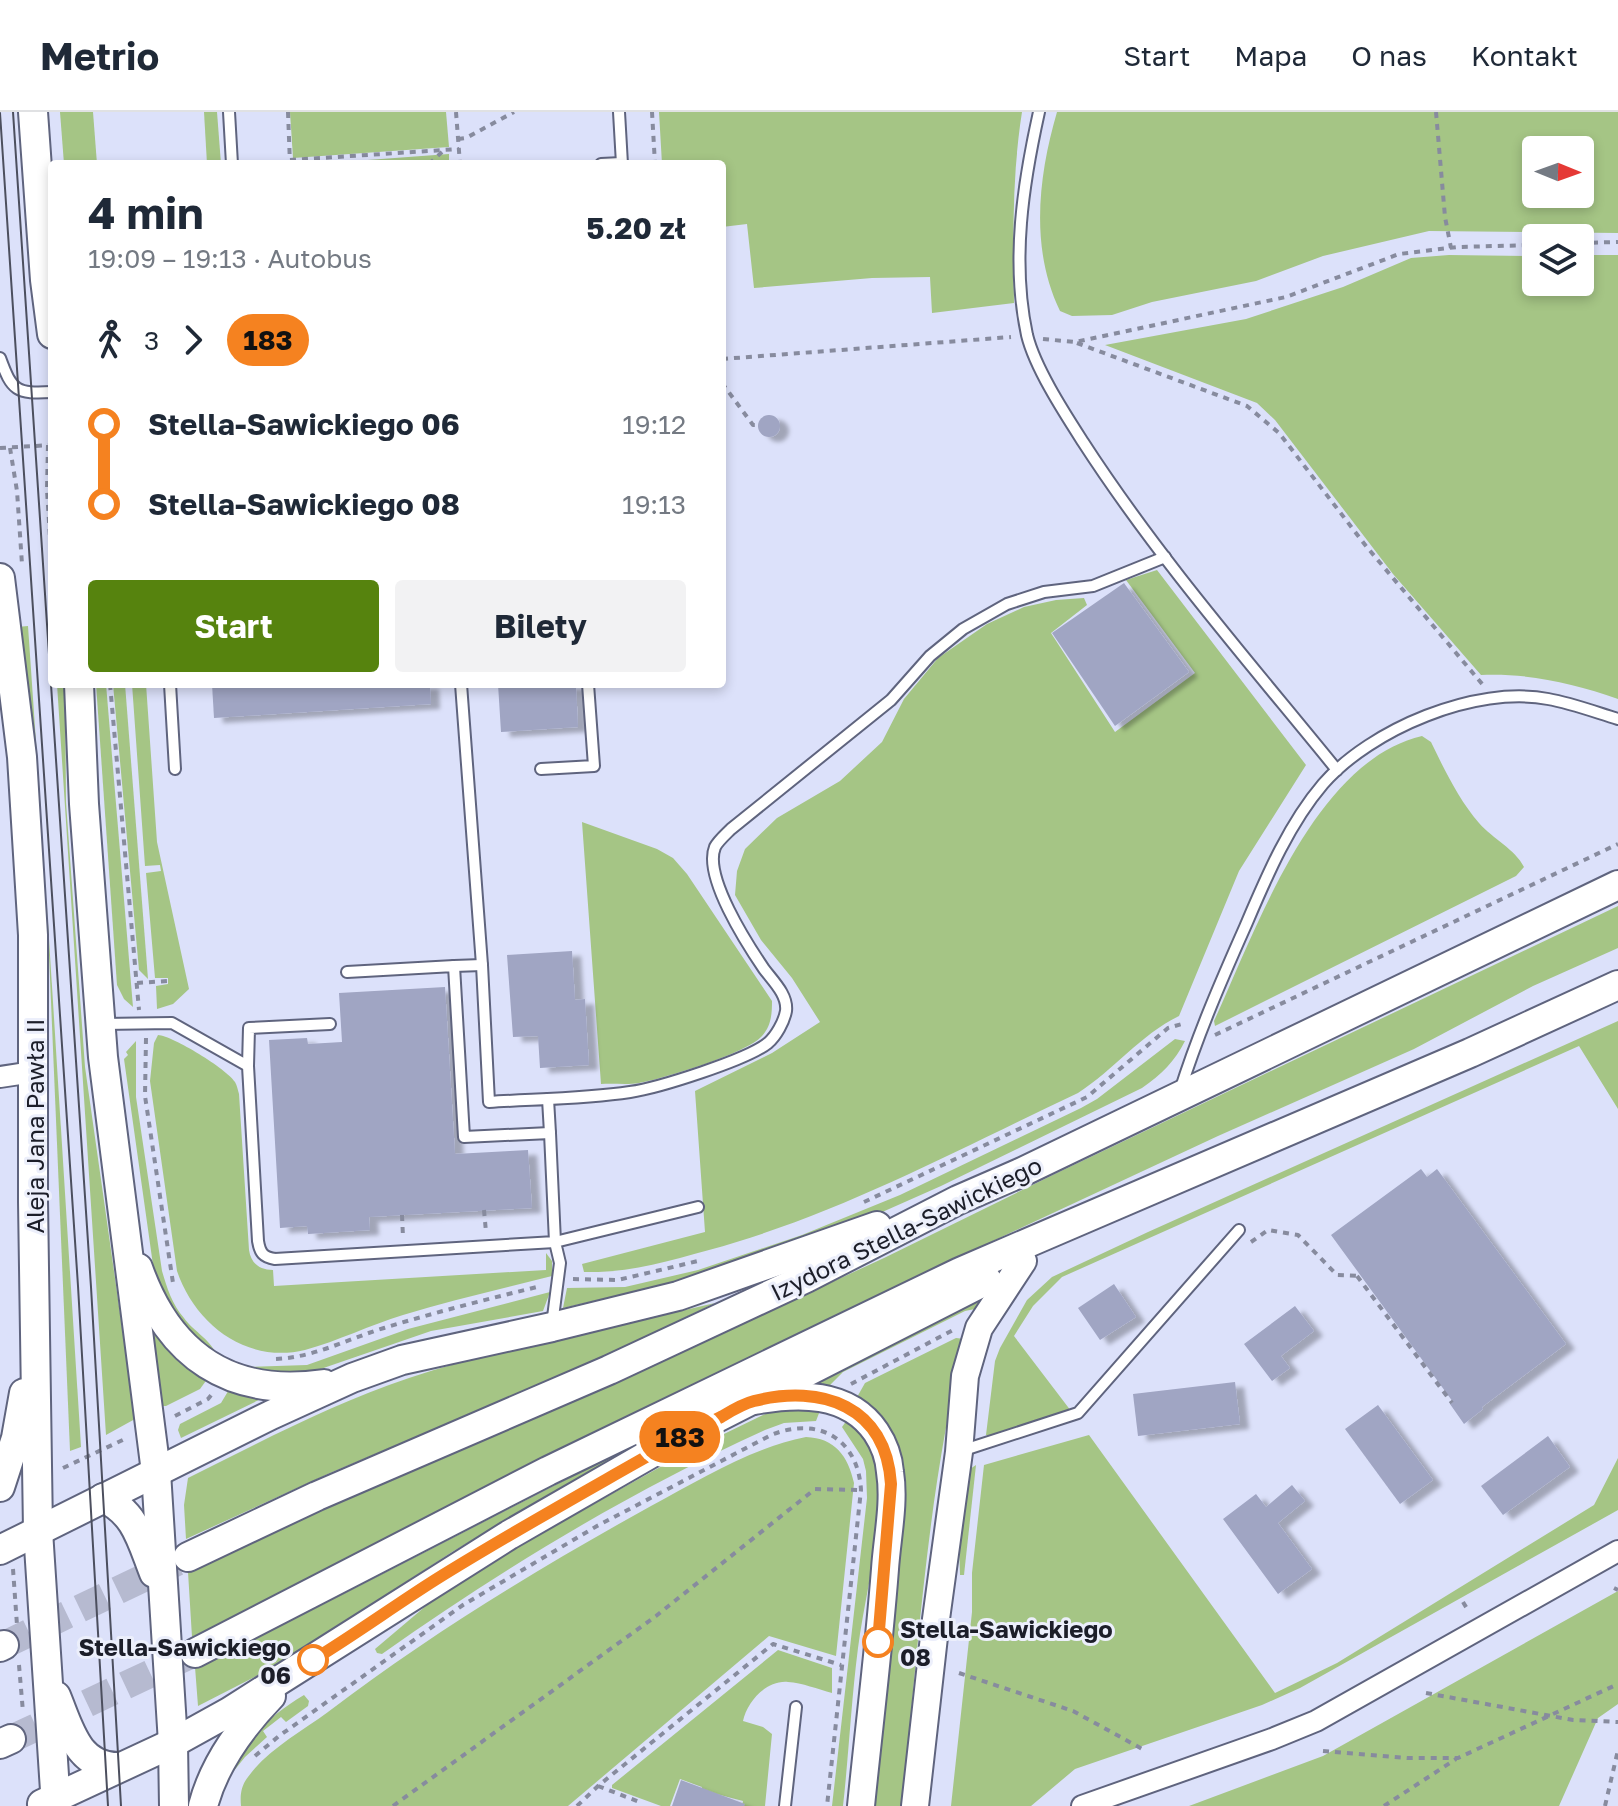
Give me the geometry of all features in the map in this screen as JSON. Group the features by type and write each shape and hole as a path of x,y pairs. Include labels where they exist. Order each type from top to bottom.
{"main road":[{"path":"33,112 48,303"},
{"name":"Aleja Jana Pawła II","path":"11,572 33,935 38,1531 48,1674 49,1803"},
{"path":"79,688 100,1024 156,1472 174,1806"},
{"name":"Izydora Stella-Sawickiego","path":"188,1557 317,1496 609,1370 806,1278 958,1200 1618,885"},
{"path":"195,1653 659,1416 960,1272 1470,1053 1618,985"},
{"path":"6,1555 38,1531 352,1378 402,1360 678,1296 826,1242 958,1200"},
{"path":"49,1803 229,1712 509,1535 683,1435 1023,1261 1053,1234"},
{"path":"128,1238 148,1295 167,1328 186,1349 209,1366 246,1382 278,1387 310,1386 352,1378"},
{"path":"0,1487 16,1438 36,1306"},
{"path":"103,1498 125,1510 133,1521 164,1598"},
{"path":"203,1806 214,1775 245,1727 264,1703 305,1665"},
{"name":"Aleja Jana Pawła II","path":"48,1674 81,1752 95,1763 118,1767"}],"street":[{"path":"0,1077 33,1072"},
{"path":"915,1806 959,1452 965,1376 979,1328 1023,1261"},
{"path":"751,1402 808,1396 838,1402 860,1415 875,1431 886,1453 891,1484 861,1806"},
{"path":"1082,1806 1316,1721 1618,1551"}],"lane":[{"path":"229,112 232,160"},
{"path":"619,112 622,160"},
{"path":"1039,112 1026,170 1019,231 1022,298 1028,337 1056,401 1107,480 1165,557 1337,770"},
{"path":"0,358 14,387 27,393 48,392"},
{"path":"461,688 489,1102 631,1092 667,1084 768,1043 781,1026 786,1011 784,996 757,958 719,888 712,866 715,845 891,700 930,656 963,629 1007,604 1044,592 1093,586 1165,557"},
{"path":"170,688 175,769"},
{"path":"541,769 594,766 588,688"},
{"path":"1179,1096 1199,1032 1282,845 1321,786 1337,770 1370,745 1423,716 1491,697 1546,698 1618,719"},
{"path":"347,972 482,965"},
{"path":"454,966 464,1137 550,1133"},
{"path":"100,1024 162,1022 180,1025 248,1066"},
{"path":"330,1024 249,1028 248,1066 258,1241 260,1252 266,1257 275,1259 555,1242 698,1207"},
{"path":"548,1099 555,1242 560,1263 552,1327"},
{"path":"959,1452 1078,1413 1239,1230"},
{"path":"785,1806 796,1707"}],"path":[{"path":"288,112 290,160"},
{"path":"456,112 460,160"},
{"path":"458,139 466,138 514,112"},
{"path":"652,112 655,160"},
{"path":"1436,112 1445,217 1451,248"},
{"path":"316,160 459,149"},
{"path":"433,160 444,150"},
{"path":"1594,243 1618,242"},
{"path":"1075,342 1286,297 1399,254 1522,245"},
{"path":"726,359 987,337 1028,337 1075,342 1247,406 1265,418 1279,433 1366,546 1491,697"},
{"path":"726,388 753,425 758,425"},
{"path":"0,448 48,445"},
{"path":"10,448 17,491 11,572"},
{"path":"48,475 48,506"},
{"path":"110,688 137,983 142,1022 147,1035 145,1096 169,1269 175,1290"},
{"path":"857,1205 1087,1097 1168,1028 1182,1024 1212,1037 1618,844"},
{"path":"137,983 168,981"},
{"path":"1247,1245 1268,1230 1298,1235 1337,1275 1358,1276 1452,1403"},
{"path":"272,1359 318,1353 380,1329 559,1281 577,1278 618,1280 701,1260"},
{"path":"838,1402 852,1382 955,1329 970,1325 979,1328"},
{"path":"169,1418 208,1399 215,1390"},
{"path":"251,1760 279,1736 463,1605 597,1526 771,1435 790,1429 811,1428 832,1435 852,1456 860,1476 861,1490 827,1806"},
{"path":"69,1465 138,1432"},
{"path":"393,1806 656,1616 815,1489 861,1490"},
{"path":"6,1555 10,1645 23,1713"},
{"path":"577,1806 773,1644 842,1665"},
{"path":"959,1673 1073,1711 1146,1751"},
{"path":"1384,1806 1458,1758 1618,1684"},
{"path":"1426,1693 1546,1716 1618,1722"},
{"path":"1605,1806 1618,1750"},
{"path":"1323,1751 1407,1758 1458,1758"},
{"path":"598,1786 642,1803"},
{"path":"1610,1792 1618,1795"}],"green space":[{"path":"60,112 93,112 97,160 64,160"},
{"path":"204,112 217,112 221,160 207,160"},
{"path":"290,112 446,112 449,147 293,158"},
{"path":"659,112 1022,112 1015,183 1014,303 932,313 930,277 872,278 754,288 747,224 726,227 726,160 662,160"},
{"path":"1057,112 1618,112 1618,233 1594,233 1594,224 1522,224 1522,232 1429,231 1323,256 1256,281 1152,302 1112,315 1072,316 1060,311 1044,263 1040,213 1045,162"},
{"path":"449,154 449,160 367,160"},
{"path":"1594,255 1618,255 1618,699 1550,680 1481,675 1393,574 1275,420 1257,403 1105,345 1246,319 1343,287 1411,258 1522,256 1522,296 1594,296"},
{"path":"1157,570 1306,765 1239,871 1179,1016 1152,1033 1078,1093 851,1200 757,1236 677,1259 632,1269 584,1272 582,1264 705,1232 695,1091 772,1053 820,1022 792,978 761,940 735,895 737,871 745,849 777,818 840,781 882,742 904,699 938,658 987,624 1024,607 1084,598 1087,605 1051,633 1115,732 1195,673 1126,580"},
{"path":"28,626 40,830 34,747 17,627"},
{"path":"57,688 65,688 66,802 85,1067 135,1419 106,1435"},
{"path":"96,688 106,688 133,1007 124,999 117,985"},
{"path":"113,688 125,688 148,979 139,970"},
{"path":"132,688 146,688 157,842 189,989 173,1004 157,1009 156,986 168,984 168,978 155,978 146,873 161,871 160,865 145,866"},
{"path":"1422,736 1431,742 1452,784 1472,814 1524,867 1516,876 1215,1026 1214,1021 1270,897 1320,813 1350,778 1384,752"},
{"path":"582,822 657,849 673,858 687,874 772,1001 767,1028 754,1043 666,1076 634,1084 601,1084"},
{"path":"1618,906 1618,948 1533,986 1414,1049 1218,1136 888,1290 522,1467 192,1637 188,1572 356,1494 577,1400 884,1258"},
{"path":"47,907 81,1447 70,1451"},
{"path":"1618,1021 1618,1109 1579,1046 1062,1277 1033,1306 1014,1336 1071,1411 993,1436 986,1435 995,1361 1000,1348 1027,1300 1052,1277"},
{"path":"158,1035 199,1054 236,1083 249,1250 256,1265 273,1270 274,1286 546,1270 546,1253 552,1261 552,1276 403,1315 305,1350 283,1353 263,1351 226,1336 196,1308 177,1271 150,1081 154,1043"},
{"path":"1175,1039 1185,1041 1177,1055 1142,1088 862,1221 718,1272 563,1308 567,1288 625,1287 698,1270 802,1235 900,1195 1097,1099"},
{"path":"136,1041 136,1097 162,1271 176,1307 212,1346 217,1357 177,1322 154,1272 124,1059"},
{"path":"988,1289 975,1309 965,1311 843,1372 829,1386 812,1383"},
{"path":"550,1292 543,1311 431,1331 309,1373 279,1376 246,1367 307,1365 408,1329"},
{"path":"715,1303 587,1365 330,1473 186,1539 184,1505 188,1478 324,1412 380,1388 446,1366"},
{"path":"150,1322 208,1378 200,1389 166,1406 161,1406"},
{"path":"956,1338 965,1339 941,1454 933,1513 902,1806 868,1806 903,1492 856,1399 865,1383"},
{"path":"230,1388 265,1397 181,1438 178,1430 180,1424 221,1403"},
{"path":"821,1408 816,1421 784,1423 765,1430 617,1505 521,1562 382,1654 377,1653 375,1649 440,1594 529,1540 689,1451 776,1410"},
{"path":"707,1410 586,1473 452,1552 278,1665 198,1706 195,1667"},
{"path":"847,1420 873,1453 878,1469 880,1498 858,1648 843,1806 832,1806 867,1498 863,1459 842,1427"},
{"path":"1089,1435 1275,1693 1337,1663 1594,1505 1618,1458 1618,1510 1300,1688 1262,1705 1075,1769 1031,1806 951,1806 984,1465"},
{"path":"806,1437 825,1441 839,1450 854,1483 836,1656 769,1636 568,1806 241,1806 244,1784 265,1758 445,1629 568,1553 708,1475 766,1449"},
{"path":"976,1465 964,1575 960,1575 959,1543 967,1471"},
{"path":"1618,1591 1618,1704 1598,1718 1559,1806 1189,1806 1323,1756"},
{"path":"778,1650 832,1668 832,1693 780,1682 765,1688 749,1707 743,1721 763,1727 772,1734 765,1806 742,1806 743,1801 701,1790 702,1787 680,1779 670,1806 661,1806 612,1788 612,1785"},
{"path":"304,1695 309,1701 308,1706 286,1722 281,1717 263,1731 267,1737 245,1757 225,1782 257,1732"}],"building":[{"path":"769,415 777,418 780,426 777,434 769,437 761,434 758,426 761,418"},
{"path":"1124,583 1189,672 1115,726 1052,633"},
{"path":"212,688 430,688 431,704 214,718"},
{"path":"498,688 576,688 578,727 501,732"},
{"path":"572,951 575,1000 585,999 589,1065 540,1068 538,1036 513,1037 507,955"},
{"path":"445,987 455,1154 528,1150 532,1208 369,1217 370,1230 308,1234 307,1226 280,1228 269,1040 307,1038 308,1044 342,1042 339,993"},
{"path":"1421,1169 1427,1177 1437,1169 1566,1344 1464,1424 1450,1404 1453,1402 1331,1235"},
{"path":"1114,1284 1136,1317 1100,1340 1078,1308"},
{"path":"1295,1306 1314,1331 1281,1356 1290,1368 1272,1381 1244,1344"},
{"path":"1235,1382 1240,1424 1138,1436 1133,1394"},
{"path":"1378,1405 1433,1480 1400,1504 1345,1429"},
{"path":"1548,1436 1570,1467 1503,1515 1481,1486"},
{"path":"1292,1485 1305,1501 1278,1523 1312,1569 1278,1594 1223,1519 1256,1494 1266,1507"},
{"path":"681,1780 745,1804 672,1806"}],"tunnel":[{"path":"4,1645 177,1562"},
{"path":"11,1739 188,1656"}],"tram line":[{"path":"13,112 48,639"},
{"path":"0,113 78,1286 108,1806"},
{"path":"51,688 121,1806"}],"bus line":[{"name":"183","path":"313,1660 509,1535 683,1435 751,1402 808,1396 838,1402 860,1415 875,1431 889,1463 891,1484 878,1642"}],"place":[{"name":"Stella-Sawickiego 08","path":"878,1642"},
{"name":"Stella-Sawickiego 06","path":"313,1660"}]}
